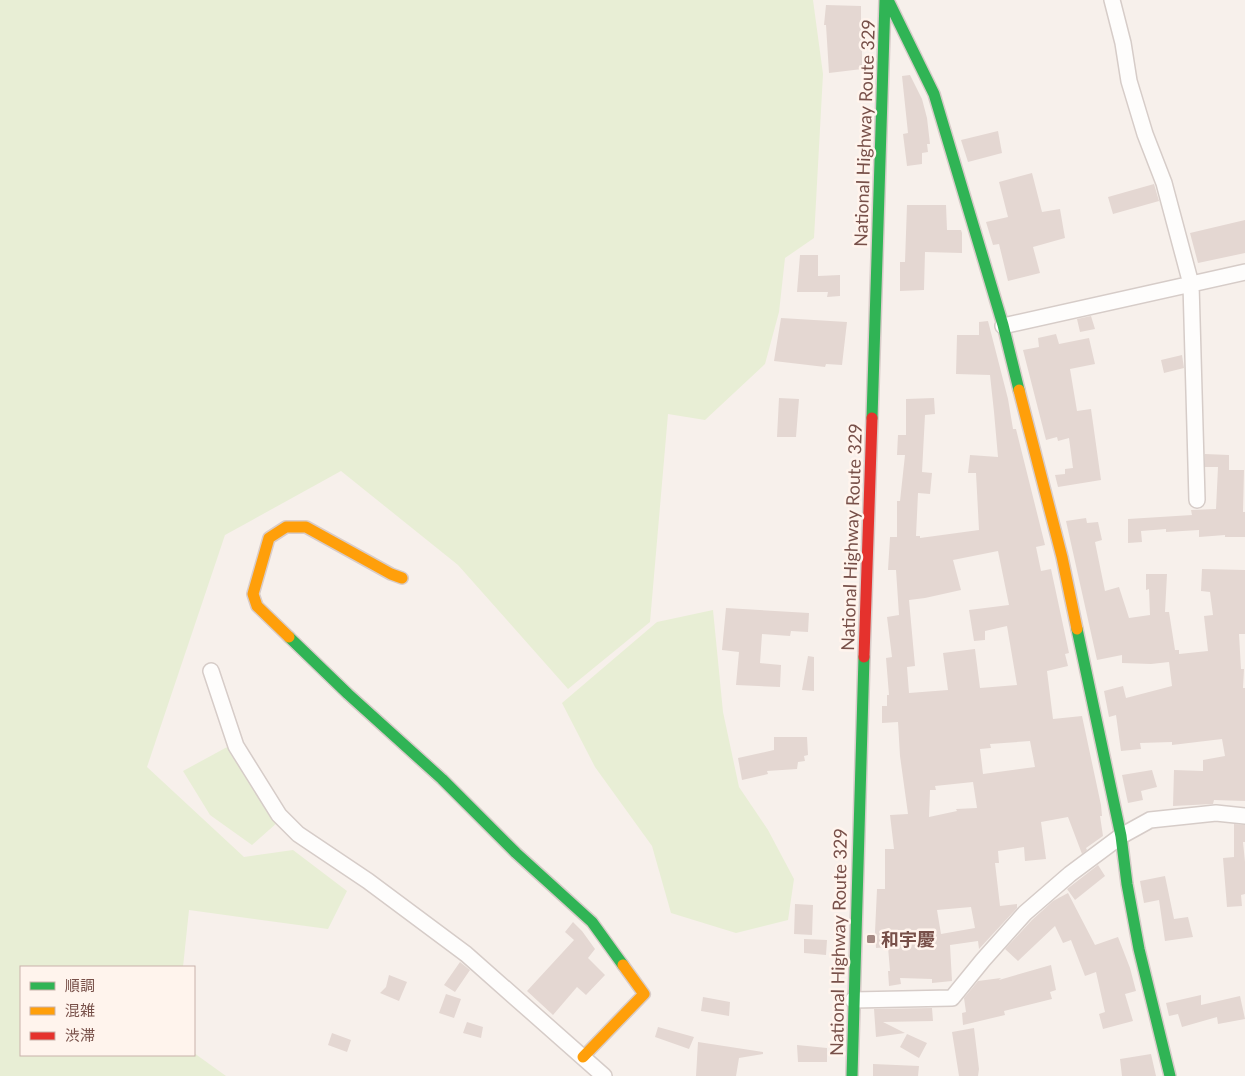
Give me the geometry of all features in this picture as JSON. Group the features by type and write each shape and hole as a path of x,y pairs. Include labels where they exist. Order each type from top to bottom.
{"main road":[{"path":"887,0 934,94 1003,326 1062,557 1121,836 1127,884 1139,949 1170,1076"},
{"name":"National Highway Route 329","path":"852,1076 887,0"},
{"path":"402,578 391,574 306,527 286,527 269,538 254,594 257,606 348,694 442,779 516,853 592,922 644,994 583,1057"}],"street":[{"path":"1112,0 1123,43 1129,81 1144,134 1164,183 1190,279 1197,500"},
{"path":"1003,326 1190,279 1245,272"},
{"path":"211,671 236,746 279,815 298,834 368,881 466,954 604,1076"},
{"path":"853,1000 952,998 1026,912 1070,874 1121,836 1150,820 1216,814 1245,816"}],"green space":[{"path":"0,0 813,0 823,74 814,238 785,258 779,312 765,364 705,420 668,414 650,622 568,689 458,565 341,471 225,535 147,767 244,857 293,850 347,891 328,929 189,910 183,966 20,966 20,1056 195,1056 195,1054 226,1076 0,1076"},
{"path":"713,610 723,712 739,787 768,830 794,879 788,920 736,933 671,913 652,846 595,767 562,703 657,622"},
{"path":"229,746 278,822 252,845 210,815 183,771"}],"building":[{"path":"826,5 861,6 862,69 829,73 826,25 824,25"},
{"path":"910,75 922,99 927,118 930,144 927,144 928,152 922,153 922,164 907,166 903,134 908,133 902,76"},
{"path":"998,131 1002,153 968,162 961,140"},
{"path":"1032,173 1042,212 1060,209 1065,238 1033,247 1040,273 1008,281 999,244 993,245 986,222 1008,217 999,182"},
{"path":"1154,184 1159,201 1113,214 1108,197"},
{"path":"907,205 946,205 947,230 961,230 962,233 962,253 925,252 924,290 900,291 900,262 905,262"},
{"path":"1245,220 1245,253 1198,263 1190,233"},
{"path":"800,255 818,255 818,276 840,275 840,296 827,297 828,292 797,292"},
{"path":"1091,316 1095,329 1080,332 1077,319"},
{"path":"781,318 847,322 842,365 826,364 825,367 774,361"},
{"path":"988,321 1008,399 1013,429 1016,429 1045,545 1036,547 1041,571 1051,569 1069,653 1065,654 1068,666 1047,671 1053,719 1082,716 1101,805 1102,816 1100,816 1103,836 1086,848 1087,850 1082,854 1068,817 1041,822 1046,859 1025,861 1024,847 998,851 999,863 995,863 1000,906 1017,904 1017,908 979,949 978,941 950,945 952,981 932,983 932,979 900,978 901,984 889,986 888,947 876,948 877,889 885,889 885,849 894,849 890,815 908,814 900,756 898,722 882,723 882,706 887,706 887,695 889,695 886,658 892,657 887,617 899,615 896,570 888,570 890,537 897,537 897,501 900,501 905,455 897,455 898,435 906,435 906,399 934,398 935,414 925,415 922,472 932,473 930,494 918,493 916,536 920,536 920,538 979,530 976,473 968,473 970,455 998,457 990,375 956,374 957,335 979,335 979,322","holes":["998,551 1009,605 969,610 974,641 985,640 985,631 1007,626 1017,685 980,688 975,649 943,653 948,690 909,693 907,667 915,666 909,600 961,590 953,560","1030,741 1035,767 983,774 980,749 991,748 990,744","973,782 977,808 956,809 957,811 929,817 930,790 936,790 935,786","971,907 975,928 941,934 937,910"]},
{"path":"1056,334 1059,344 1089,338 1095,364 1070,369 1077,411 1091,409 1101,480 1058,487 1055,475 1065,474 1065,469 1073,468 1069,438 1058,441 1057,437 1046,440 1023,350 1039,347 1038,338"},
{"path":"1182,355 1184,368 1164,373 1161,360"},
{"path":"779,398 799,399 796,437 777,437"},
{"path":"1205,454 1229,455 1229,470 1244,470 1243,512 1245,512 1245,537 1225,537 1225,535 1199,537 1199,530 1166,532 1166,529 1141,531 1142,542 1128,543 1128,519 1192,515 1191,510 1216,509 1218,467 1205,467"},
{"path":"1086,518 1087,523 1098,522 1102,540 1095,542 1105,591 1119,587 1129,618 1150,615 1149,589 1146,590 1146,574 1167,574 1165,612 1169,612 1175,650 1179,650 1179,654 1208,651 1204,616 1213,615 1210,592 1201,591 1202,569 1245,570 1245,634 1239,634 1241,669 1244,669 1243,688 1245,688 1245,801 1214,800 1213,804 1173,806 1174,770 1203,771 1203,760 1225,756 1222,739 1172,745 1172,742 1140,743 1141,749 1121,751 1116,715 1109,717 1104,691 1123,686 1126,698 1172,686 1169,662 1151,664 1122,663 1122,655 1097,660 1066,521"},
{"path":"726,608 809,613 808,632 791,631 790,636 762,634 760,663 781,665 780,687 736,685 739,652 722,650"},
{"path":"808,656 814,657 814,691 802,690"},
{"path":"774,737 807,737 808,755 804,756 805,761 798,762 797,769 767,771 768,774 742,780 738,758 774,750"},
{"path":"1152,770 1157,787 1141,791 1143,800 1128,803 1122,775"},
{"path":"1234,824 1245,825 1245,842 1243,842 1245,894 1241,895 1242,906 1227,907 1223,858 1234,857"},
{"path":"1098,865 1105,876 1075,900 1067,889"},
{"path":"1165,876 1174,919 1188,917 1193,937 1165,941 1159,900 1144,903 1140,881"},
{"path":"1068,893 1095,945 1118,937 1130,968 1136,991 1125,994 1133,1021 1103,1029 1099,1014 1105,1012 1096,972 1085,976 1071,940 1063,943 1055,926 1018,961 1005,949 1053,901"},
{"path":"795,904 813,905 812,935 794,934"},
{"path":"573,922 595,949 588,958 605,975 586,995 577,987 553,1015 527,991 574,940 565,932"},
{"path":"804,939 827,940 826,955 804,953"},
{"path":"460,962 470,970 455,992 444,985"},
{"path":"1051,965 1056,990 1050,992 1052,999 1004,1011 1005,1015 963,1025 962,1013 966,1012 964,998 978,981 1001,978 999,980"},
{"path":"389,975 407,982 399,1001 380,993 386,987"},
{"path":"446,994 461,999 454,1018 439,1013"},
{"path":"1201,995 1201,1005 1240,996 1245,1019 1218,1024 1217,1017 1182,1027 1178,1014 1169,1016 1166,1003"},
{"path":"703,997 730,1002 729,1016 701,1011"},
{"path":"932,1008 933,1021 883,1022 905,1033 876,1037 874,1009"},
{"path":"467,1022 483,1027 481,1038 463,1033"},
{"path":"658,1027 694,1037 689,1049 655,1037"},
{"path":"974,1028 979,1069 978,1076 959,1076 952,1032"},
{"path":"332,1033 351,1040 347,1052 328,1045"},
{"path":"907,1034 927,1043 919,1058 900,1047"},
{"path":"698,1042 763,1052 763,1054 739,1058 736,1076 696,1076"},
{"path":"797,1045 827,1048 827,1062 798,1062"},
{"path":"1151,1054 1156,1076 1122,1076 1120,1059"},
{"path":"873,1064 919,1066 918,1076 873,1076"}],"traffic: fast":[{"path":"872,418 885,0"},
{"path":"888,0 934,94 1003,325 1019,390"},
{"path":"1077,629 1121,836 1127,884 1139,949 1170,1076"},
{"path":"289,637 348,694 442,779 516,853 592,922 623,965"},
{"path":"852,1076 864,657"}],"traffic: slow":[{"path":"1019,390 1062,557 1077,629"},
{"path":"289,637 257,606 253,594 269,538 286,527 306,527 391,574 402,578"},
{"path":"583,1057 644,994 623,965"}],"traffic: jam":[{"path":"864,657 872,418"}],"place":[{"name":"和宇慶","path":"871,939"}]}
